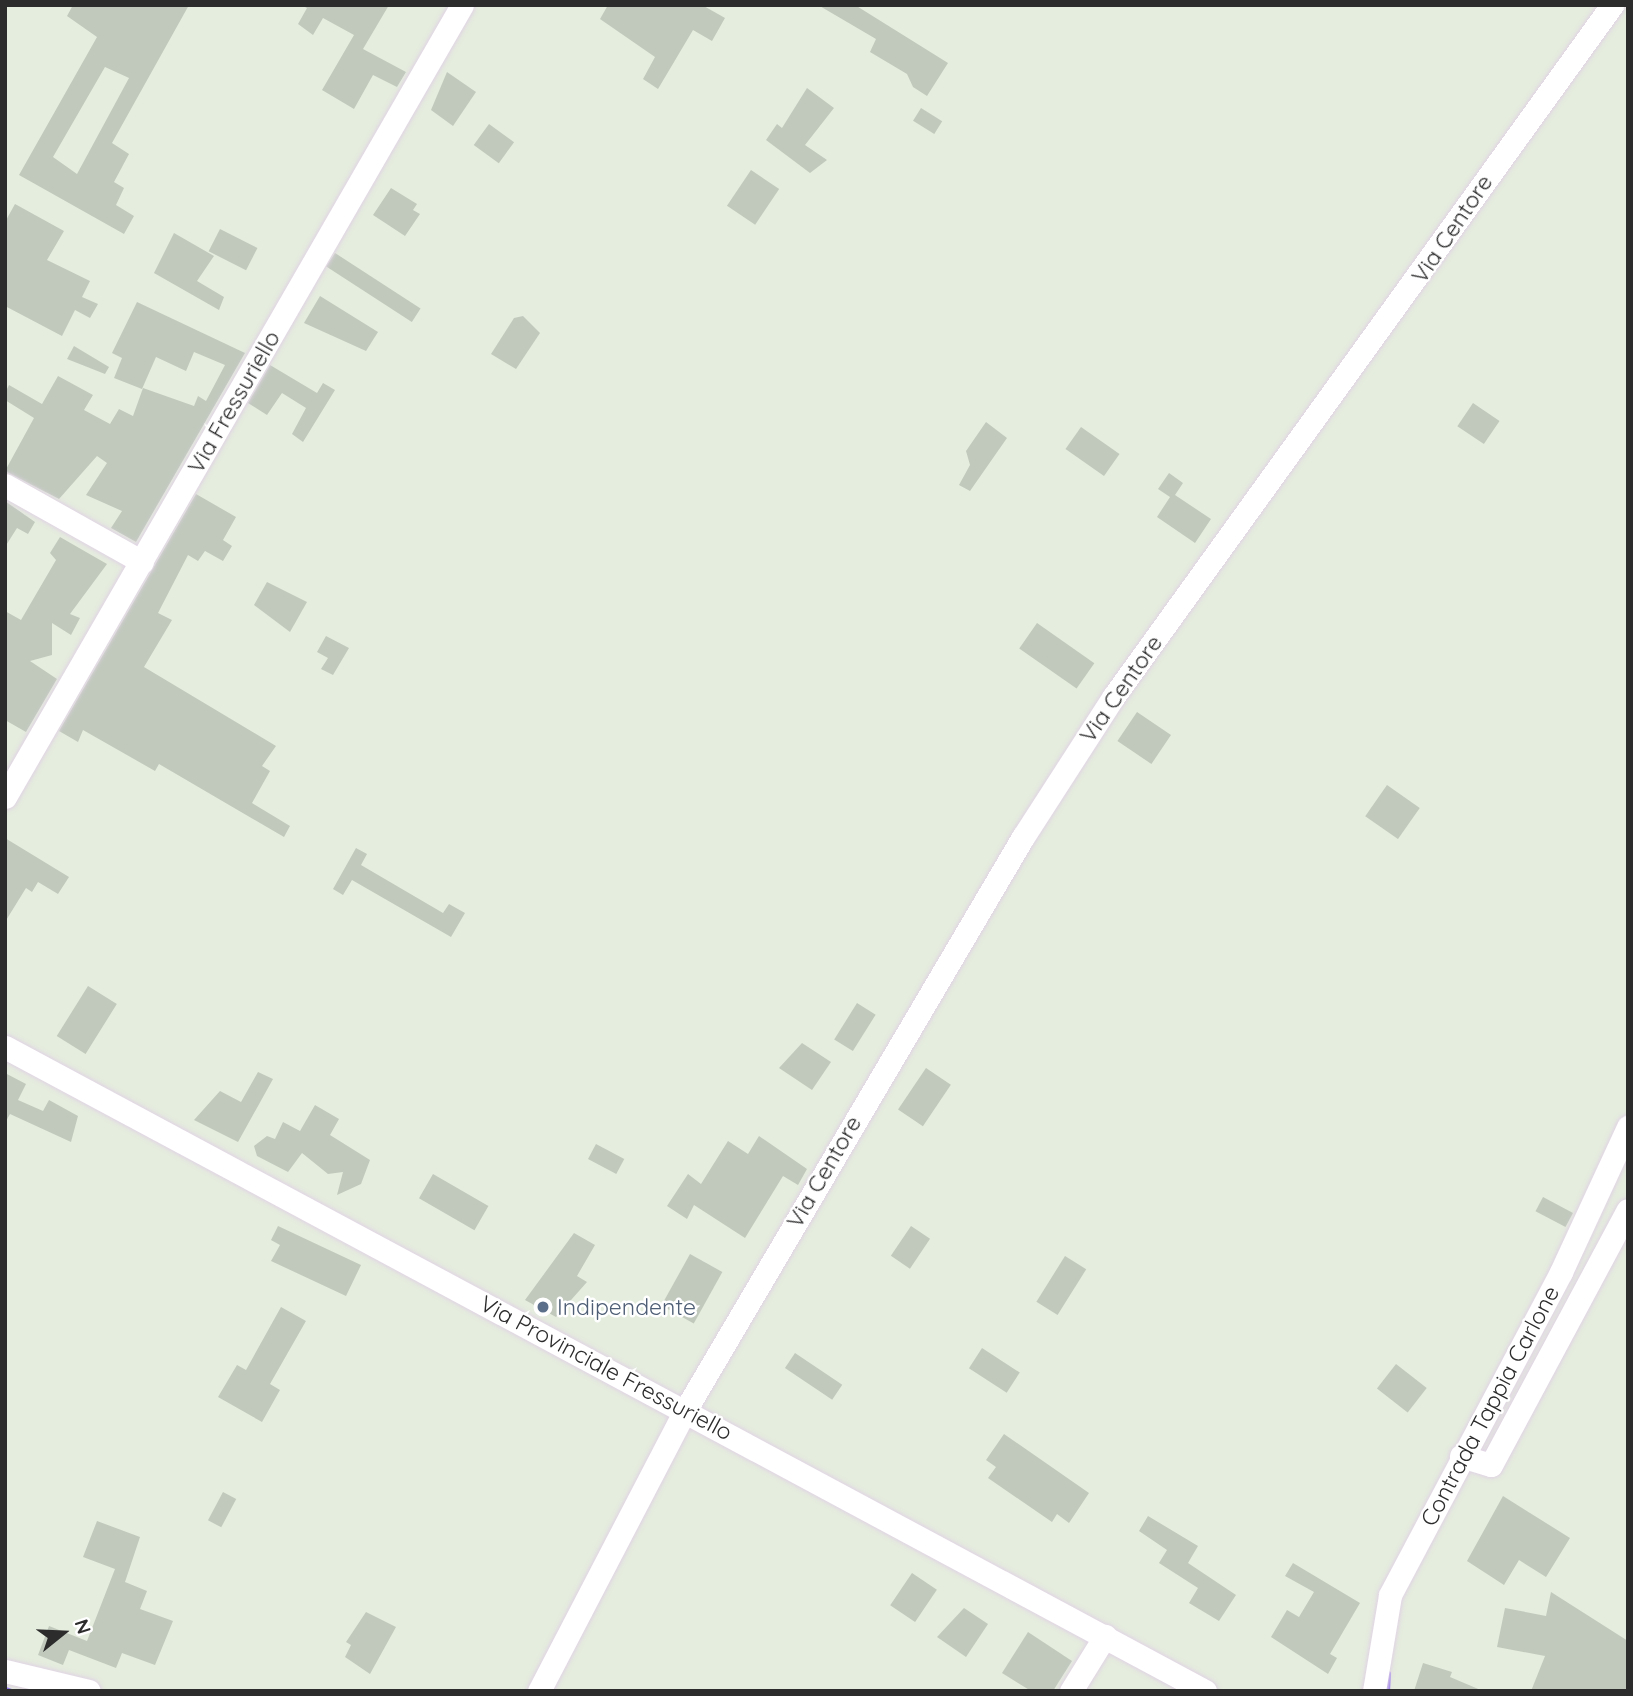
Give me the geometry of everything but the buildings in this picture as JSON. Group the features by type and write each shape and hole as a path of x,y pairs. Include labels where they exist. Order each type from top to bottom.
{"street":[{"name":"Via Fressuriello","path":"5,797 462,5"},
{"name":"Via Centore","path":"539,1691 685,1409 931,988 1114,696 1612,5"},
{"path":"5,485 142,562"},
{"name":"Via Provinciale Fressuriello","path":"5,1047 685,1409 1205,1691"},
{"name":"Contrada Tappia Carlone","path":"1374,1691 1390,1595 1461,1456 1561,1272 1628,1127"},
{"path":"1461,1456 1491,1465 1628,1210"},
{"path":"1071,1691 1105,1636"},
{"path":"5,1671 89,1691"}],"waterway":[{"path":"1387,1691 1388,1673"},
{"path":"5,1689 11,1691"}],"place":[{"name":"Indipendente","path":"543,1307"}]}
